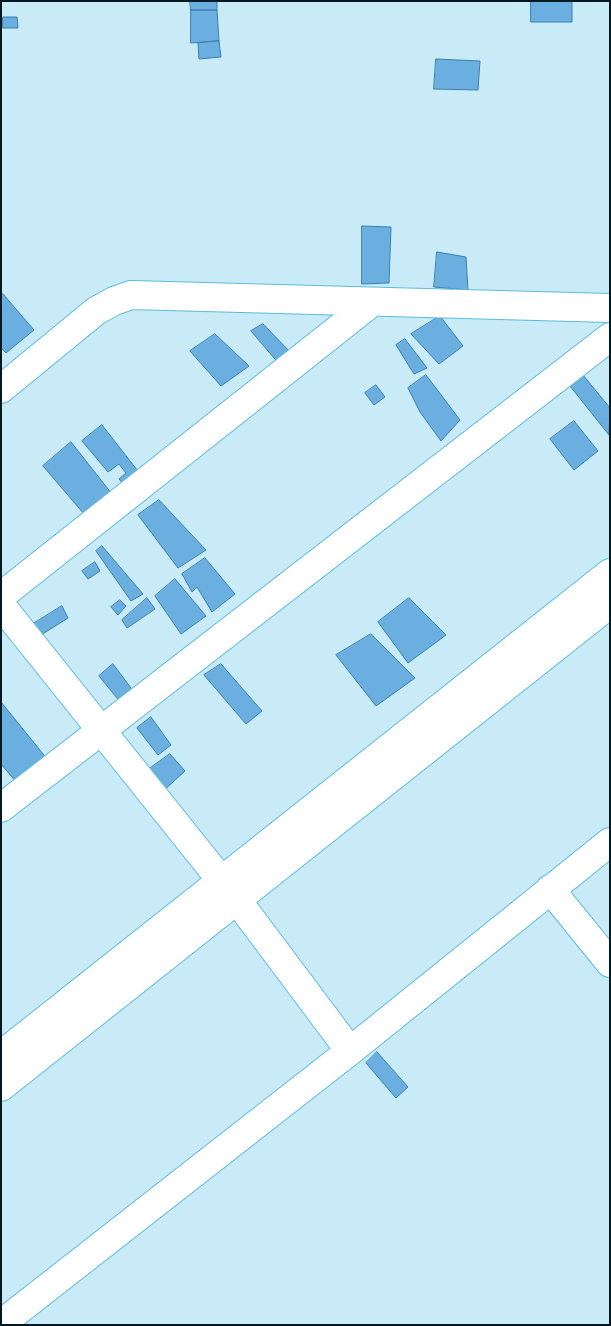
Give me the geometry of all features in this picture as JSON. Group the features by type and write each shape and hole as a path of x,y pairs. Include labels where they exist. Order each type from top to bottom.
{"street":[{"path":"1,389 96,311 114,301 131,295 610,308"},
{"path":"1,596 371,302"},
{"path":"1,808 610,337"},
{"path":"1,1087 229,890 610,573"},
{"path":"1,1055 229,890 610,604"},
{"path":"1,605 229,890 350,1050"},
{"path":"1,1324 350,1050 610,842"},
{"path":"550,889 610,964"}],"building":[{"path":"190,1 217,1 217,10 191,10"},
{"path":"531,1 572,1 572,22 531,22"},
{"path":"191,10 217,10 219,41 191,43"},
{"path":"3,17 17,17 18,28 3,28"},
{"path":"219,41 221,57 199,59 198,43"},
{"path":"436,59 480,61 478,90 434,89"},
{"path":"362,226 391,227 389,283 362,284"},
{"path":"437,252 466,257 468,290 434,287"},
{"path":"3,294 34,330 6,353 1,348 1,295"},
{"path":"440,316 463,346 439,364 411,334"},
{"path":"263,324 294,356 280,365 251,331"},
{"path":"215,334 249,366 221,386 190,351"},
{"path":"405,339 427,368 414,374 396,345"},
{"path":"426,375 460,420 441,441 420,412 408,388"},
{"path":"583,375 610,408 609,435 570,386"},
{"path":"376,385 385,397 374,405 365,393"},
{"path":"574,421 598,451 574,470 550,439"},
{"path":"102,425 141,475 126,487 119,479 126,473 119,464 108,472 82,441"},
{"path":"71,442 112,494 84,514 43,466"},
{"path":"159,500 206,550 178,568 138,515"},
{"path":"102,546 143,594 131,601 96,551"},
{"path":"205,558 235,594 212,612 197,587 192,592 182,574"},
{"path":"95,562 100,571 88,579 82,571"},
{"path":"175,579 206,616 181,634 155,596"},
{"path":"147,598 155,609 127,628 122,620"},
{"path":"409,598 446,635 408,663 378,622"},
{"path":"120,600 126,606 118,615 111,607"},
{"path":"62,606 68,618 41,635 33,624"},
{"path":"371,634 415,678 376,706 336,655"},
{"path":"113,664 137,696 121,703 99,676"},
{"path":"221,664 262,711 246,724 204,675"},
{"path":"1,702 48,760 17,783 1,764"},
{"path":"151,717 171,745 158,755 137,728"},
{"path":"170,754 185,771 161,793 145,772"},
{"path":"377,1052 408,1087 396,1098 366,1063"}]}
